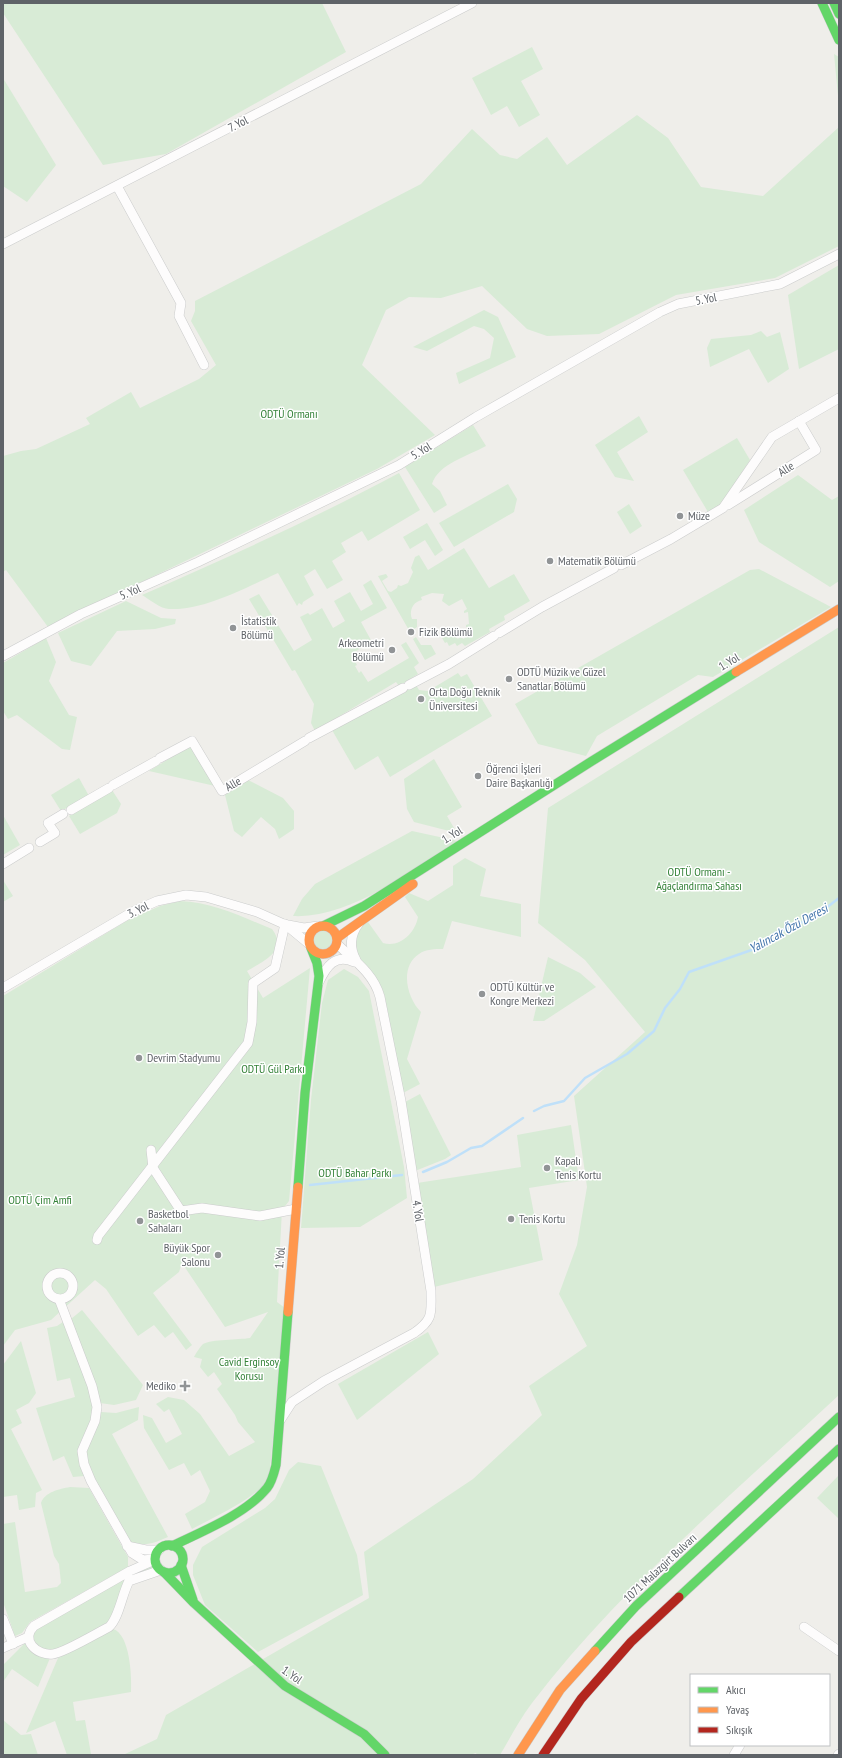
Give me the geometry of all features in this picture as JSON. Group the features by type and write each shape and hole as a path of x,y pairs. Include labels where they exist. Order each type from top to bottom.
{"main road":[{"path":"822,3 839,40"},
{"path":"834,3 839,14"},
{"name":"1. Yol","path":"321,926 364,906 479,838 839,609"},
{"name":"1. Yol","path":"594,765 839,617"},
{"name":"1. Yol","path":"337,941 362,919 479,838"},
{"path":"321,926 334,931 337,941 332,952 323,955 318,954 310,946 310,934 321,926"},
{"name":"1. Yol","path":"172,1546 198,1533 258,1496 267,1488 273,1478 276,1465 305,1093 319,976 317,962 310,946"},
{"name":"1071 Malazgirt Bulvarı","path":"518,1755 560,1690 636,1606 839,1417"},
{"path":"543,1755 581,1698 631,1642 839,1449"},
{"path":"194,1604 181,1565 182,1555 198,1533"},
{"path":"181,1565 172,1572 162,1571 155,1560 159,1550 163,1547 172,1546 182,1555"},
{"name":"1. Yol","path":"162,1571 194,1604 285,1686 364,1734 385,1755"}],"street":[{"name":"7. Yol","path":"3,244 472,3"},
{"path":"117,186 181,303 179,316 204,365"},
{"name":"5. Yol","path":"3,656 81,614 198,562 399,465 476,417 660,312 678,304 780,284 839,254"},
{"name":"Alle","path":"725,507 772,437 839,398"},
{"name":"Alle","path":"40,842 55,834 48,823 192,740 222,791 307,740 449,664 542,607 671,539 816,450 799,421"},
{"path":"3,864 29,848"},
{"name":"3. Yol","path":"3,988 134,911 157,901 186,895 206,897 258,912 286,924 304,928 321,926"},
{"name":"4. Yol","path":"358,965 352,952 351,939 362,919"},
{"path":"97,1240 98,1236 153,1168 248,1043 252,1022 253,983 275,968 286,924"},
{"name":"3. Yol","path":"286,924 310,946"},
{"name":"4. Yol","path":"278,1427 284,1412 292,1402 303,1394 353,1364 414,1333 425,1325 431,1316 430,1284 401,1101 382,1005 375,983 367,972 358,965 337,941"},
{"name":"4. Yol","path":"318,985 326,969 336,960 348,960 358,965"},
{"path":"151,1150 153,1168 181,1211 202,1208 260,1216 296,1209"},
{"path":"59,1299 92,1386 97,1407 95,1421 82,1451 84,1464 132,1553 143,1560 155,1560"},
{"path":"281,1389 287,1394 294,1396 303,1394"},
{"path":"127,1546 146,1550 159,1550"},
{"path":"155,1560 130,1571 34,1626 29,1631 28,1637 30,1644 42,1653 55,1654 109,1627 114,1623 123,1592 129,1581 162,1571"},
{"path":"3,1619 13,1644"},
{"path":"804,1627 839,1650"},
{"path":"3,1648 28,1637"},
{"path":"734,1755 739,1746"}],"green space":[{"path":"3,3 322,3 346,52 166,154 103,165 3,13"},
{"path":"532,47 543,69 521,81 540,115 519,127 507,106 491,115 472,78"},
{"path":"834,54 839,57 839,106"},
{"path":"3,78 56,165 27,202 3,186"},
{"name":"ODTÜ Ormanı","path":"637,115 668,138 701,187 763,196 839,127 839,246 775,278 676,295 599,334 547,336 527,329 482,286 441,298 409,297 386,310 362,365 435,435 377,469 48,627 6,570 3,572 3,456 36,449 90,424 86,418 131,392 140,408 199,379 216,365 191,321 195,311 195,301 421,184 472,129 500,155 517,159 547,137 567,165"},
{"path":"839,265 839,349 799,369 788,295"},
{"path":"484,310 498,317 516,357 459,384 456,373 490,358 494,338 484,329 474,326 427,351 413,347"},
{"path":"761,331 767,337 780,332 789,369 768,383 749,349 710,367 707,348 711,339 751,335"},
{"path":"639,416 648,432 617,452 634,481 615,477 595,445"},
{"path":"473,425 486,446 454,461 440,471 435,477 432,484 440,491 447,505 434,513 405,467"},
{"path":"737,438 750,460 721,504 708,512 683,470"},
{"path":"399,473 420,510 368,541 362,531 341,543 346,552 332,561 343,580 327,589 315,569 304,576 314,595 303,602 302,605 299,603 297,606 278,573 225,597 182,609 166,609 142,595 272,537"},
{"path":"798,475 832,500 839,496 839,581 830,587 759,542 744,510"},
{"path":"508,484 517,499 514,512 454,547 439,523"},
{"path":"629,504 642,526 630,534 617,512"},
{"path":"427,523 443,550 435,556 425,540 410,549 403,537"},
{"path":"464,548 489,588 514,574 530,601 504,616 505,620 489,629 490,632 465,646 462,643 457,646 455,643 449,646 442,638 450,633 458,639 460,637 464,639 469,627 466,627 466,625 469,624 468,612 464,613 467,609 462,599 449,606 442,601 444,594 432,593 421,597 422,600 416,603 412,608 411,616 412,619 417,619 417,627 410,632 378,576 386,574 388,577 382,581 388,591 391,592 397,588 398,585 401,586 408,583 413,572 411,568 415,557 419,555 428,570"},
{"path":"759,569 831,607 713,677 698,675 597,736 586,756 538,744 515,704 750,570"},
{"path":"371,580 387,608 361,622 372,642 351,654 357,665 355,666 359,673 361,671 368,682 409,658 401,645 406,642 419,663 414,667 418,674 399,686 396,682 315,731 311,723 314,704 295,670 292,671 249,599 259,594 294,651 312,640 300,617 308,613 310,615 322,608 333,628 345,621 334,601 350,592 361,611 373,604 363,585"},
{"path":"126,601 161,618 176,619 175,624 155,629 117,631 91,666 71,661 58,633"},
{"name":"ODTÜ Ormanı - Ağaçlandırma Sahası","path":"839,627 839,1395 679,1543 602,1620 532,1703 500,1755 477,1755 476,1753 470,1755 123,1755 157,1739 166,1715 369,1598 364,1552 473,1479 542,1415 529,1386 587,1346 559,1294 577,1245 587,1187 574,1096 645,1032 585,960 538,923 548,808"},
{"path":"416,637 421,645 431,645 436,654 425,660 413,639"},
{"path":"46,638 56,662 49,681 69,715 77,717 70,750 62,749 17,715 8,719 3,711 3,663"},
{"path":"458,673 461,677 467,674 492,716 390,777 378,756 355,770 332,730 416,685 419,690 428,691"},
{"path":"190,746 215,786 149,771"},
{"path":"434,759 462,807 447,816 457,833 414,822 407,809 404,779"},
{"path":"79,778 89,796 61,811 51,795"},
{"path":"248,780 283,798 294,811 294,829 279,839 275,829 261,817 242,837 234,831 225,795"},
{"path":"112,790 121,804 117,813 80,834 69,816"},
{"path":"3,815 20,845 3,855"},
{"path":"412,831 458,841 401,878 358,901 336,910 315,915 293,916 302,899 315,884"},
{"path":"465,858 486,869 480,896 521,904 521,937 452,921 443,949 425,951 413,960 407,974 407,983 412,999 421,1012 407,1059 420,1084 403,1093 384,994 375,977 357,955 355,939 363,925 368,922 383,943 395,943 406,938 414,929 418,917 405,897 409,893 428,901 453,885 453,866"},
{"path":"3,880 13,896 3,902"},
{"path":"180,901 216,907 272,929 278,943 276,949 266,959 247,971 263,998 310,968 289,1201 282,1210 277,1302 285,1308 269,1480 243,1501 192,1529 185,1514 205,1502 210,1491 200,1470 191,1476 184,1463 169,1470 144,1428 143,1415 152,1418 166,1443 182,1434 169,1409 164,1412 156,1404 168,1397 184,1400 200,1414 229,1456 255,1442 238,1422 235,1415 217,1389 222,1384 214,1372 208,1377 200,1367 202,1359 194,1357 202,1345 207,1342 250,1338 268,1312 225,1327 182,1263 179,1272 153,1293 192,1345 186,1350 173,1332 165,1338 154,1325 138,1336 106,1289 95,1280 51,1320 15,1330 3,1346 3,996 128,920 160,906"},
{"path":"323,931 329,934 332,940 329,946 323,949 317,946 314,940 317,934"},
{"path":"548,957 580,973 596,987 544,1021 533,1021"},
{"name":"ODTÜ Bahar Parkı","path":"344,969 358,977 369,991 404,1167 407,1198 360,1227 301,1228 311,1100 322,1003 328,980"},
{"path":"420,1094 451,1155 445,1159 415,1171 405,1102"},
{"path":"571,1125 579,1180 529,1188 543,1260 434,1287 417,1183 521,1167 517,1135"},
{"path":"82,1310 143,1385 136,1400 114,1405 100,1403 97,1387 71,1319"},
{"path":"63,1322 92,1396 92,1415 80,1445 79,1453 84,1476 73,1477 64,1456 53,1461 36,1408 75,1397 70,1378 57,1381 47,1328 57,1326"},
{"path":"428,1332 439,1354 357,1420 338,1384"},
{"path":"21,1341 36,1393 29,1403 16,1410 22,1423 11,1429 42,1490 36,1493 35,1507 19,1510 17,1495 3,1497 3,1365"},
{"path":"139,1407 138,1420 112,1434 168,1537 153,1543 145,1544 129,1542 103,1498 87,1462 86,1453 101,1412 116,1413"},
{"path":"298,1462 321,1466 357,1555 363,1595 258,1652 205,1605 193,1575 193,1565 202,1547 265,1508 275,1499 289,1470"},
{"path":"839,1475 839,1519 817,1498"},
{"path":"70,1487 89,1488 128,1557 128,1567 30,1622 22,1633 15,1636 3,1602 3,1524 15,1522 25,1592 57,1587 61,1583 59,1564 54,1556 41,1503 49,1494 57,1490"},
{"path":"155,1560 158,1568 129,1581 114,1623 55,1654 36,1649 29,1631"},
{"path":"113,1629 119,1633 123,1639 129,1657 131,1692 73,1702 76,1721 85,1720 91,1754 67,1755 55,1721 26,1733 58,1658"},
{"path":"25,1643 39,1656 50,1658 38,1687 12,1669 3,1682 3,1665"},
{"path":"3,1720 21,1735 31,1734 38,1755 3,1755"}],"waterway":[{"name":"Yalıncak Özü Deresi","path":"534,1111 544,1106 564,1101 585,1078 627,1054 654,1031 665,1008 680,989 689,972 760,947 775,933 799,924 821,912 839,898"},
{"name":"Yalıncak Özü Deresi","path":"423,1172 447,1162 471,1148 482,1146 523,1118"},
{"name":"Yalıncak Özü Deresi","path":"310,1185 402,1175"}],"traffic: fast":[{"path":"822,3 839,40"},
{"path":"834,3 839,14"},
{"path":"323,926 364,906 592,761 736,672"},
{"path":"298,1187 305,1093 319,976 317,963 311,948"},
{"path":"172,1546 222,1522 247,1506 267,1488 273,1477 276,1465 288,1312"},
{"path":"595,1651 636,1606 839,1417"},
{"path":"679,1597 839,1449"},
{"path":"169,1545 179,1549 183,1559 179,1569 169,1573 159,1569 155,1559 159,1549 169,1545"},
{"path":"181,1565 193,1600"},
{"path":"164,1572 194,1603 285,1686 364,1734 385,1755"}],"traffic: slow":[{"path":"736,672 839,609"},
{"path":"337,938 413,884"},
{"path":"323,926 329,927 333,930 336,934 337,940 336,946 333,950 329,953 323,954 317,953 313,950 310,946 309,940 310,934 313,930 317,927 323,926"},
{"path":"288,1312 298,1187"},
{"path":"518,1755 560,1690 595,1651"}],"traffic: jam":[{"path":"543,1755 581,1699 631,1642 679,1597"}],"place":[{"name":"Müze","path":"680,516"},
{"name":"Matematik Bölümü","path":"550,561"},
{"name":"İstatistik Bölümü","path":"233,628"},
{"name":"Fizik Bölümü","path":"411,632"},
{"name":"Arkeometri Bölümü","path":"392,650"},
{"name":"ODTÜ Müzik ve Güzel Sanatlar Bölümü","path":"509,679"},
{"name":"Orta Doğu Teknik Üniversitesi","path":"421,699"},
{"name":"Öğrenci İşleri Daire Başkanlığı","path":"478,776"},
{"name":"ODTÜ Kültür ve Kongre Merkezi","path":"482,994"},
{"name":"Devrim Stadyumu","path":"139,1058"},
{"name":"Kapalı Tenis Kortu","path":"547,1168"},
{"name":"Tenis Kortu","path":"511,1219"},
{"name":"Basketbol Sahaları","path":"140,1221"},
{"name":"Büyük Spor Salonu","path":"218,1255"},
{"name":"Mediko","path":"185,1386"}],"park label":[{"name":"ODTÜ Gül Parkı","path":"273,1069"},
{"name":"ODTÜ Çim Amfi","path":"40,1200"},
{"name":"Cavid Erginsoy Korusu","path":"249,1369"}]}
